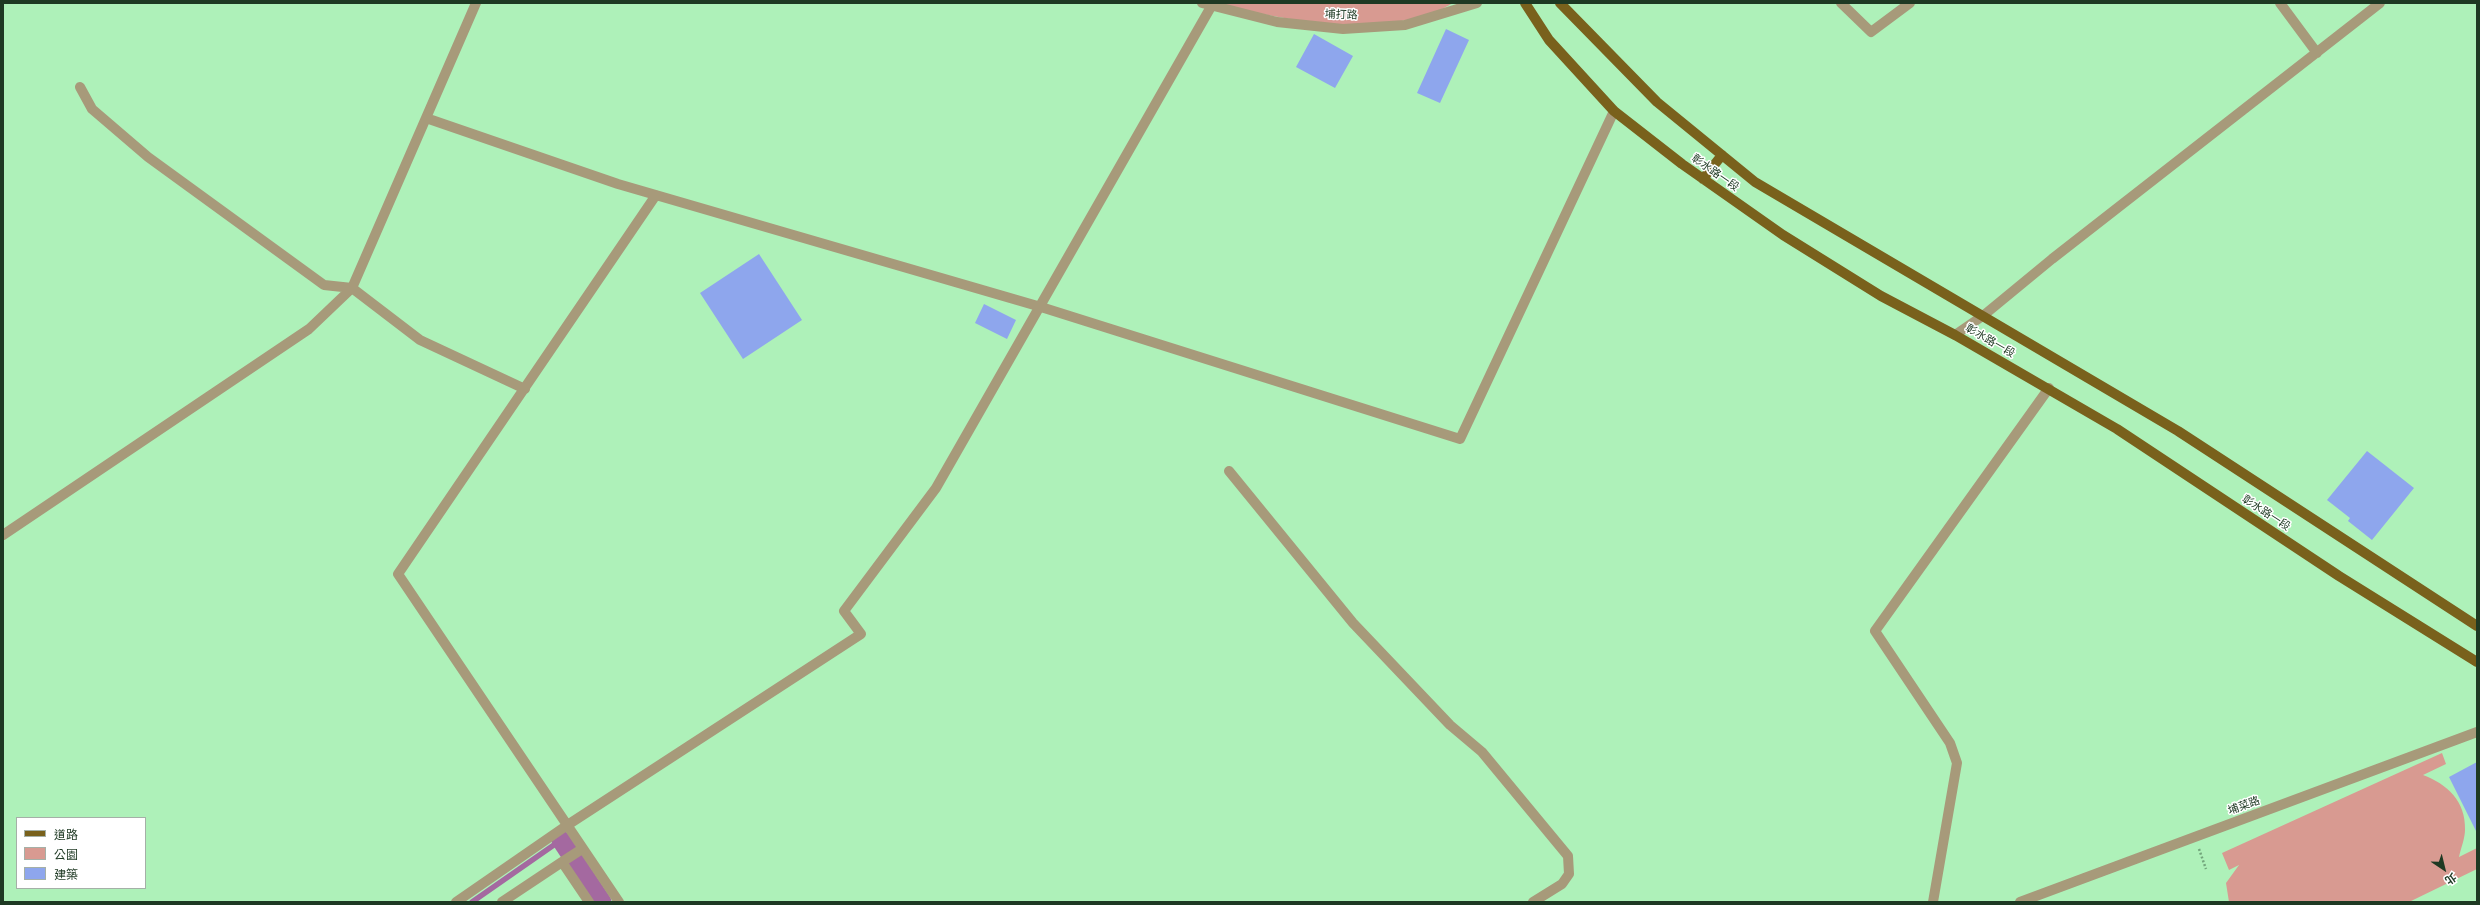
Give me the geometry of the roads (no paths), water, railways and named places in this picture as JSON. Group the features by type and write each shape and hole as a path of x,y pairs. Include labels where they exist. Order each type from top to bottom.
{"main road":[{"name":"彰水路一段","path":"1525,3 1549,40 1614,111 1703,179 1783,235 1881,296 1955,335 2049,388 2117,429 2339,576 2477,662"},
{"name":"彰水路一段","path":"1560,3 1657,102 1755,182 1984,315 2178,432 2477,626"},
{"path":"1703,179 1722,155"}],"street":[{"path":"3,535 309,329 352,288 476,3"},
{"name":"埔打路","path":"1207,4 1277,22 1344,29 1404,25 1477,3"},
{"path":"1841,3 1871,32 1910,3"},
{"path":"2280,3 2317,52"},
{"path":"1955,335 1984,315 2052,259 2380,3"},
{"path":"456,902 566,826 861,634 844,611 936,488 1041,307 1207,4"},
{"path":"80,87 92,109 148,157 324,285 352,288 420,340 525,389"},
{"path":"426,118 656,195 1041,307 1460,439 1614,111"},
{"path":"619,902 566,826 398,574 656,195"},
{"path":"1933,902 1957,763 1950,743 1875,631 2049,388"},
{"path":"1229,471 1353,623 1450,725 1482,752 1568,856 1569,874 1562,884 1533,902"},
{"name":"埔菜路","path":"2020,902 2477,732"},
{"path":"502,902 582,849"},
{"path":"562,862 589,902"}],"waterway":[{"path":"472,902 561,840"},
{"path":"561,840 602,902"}]}
